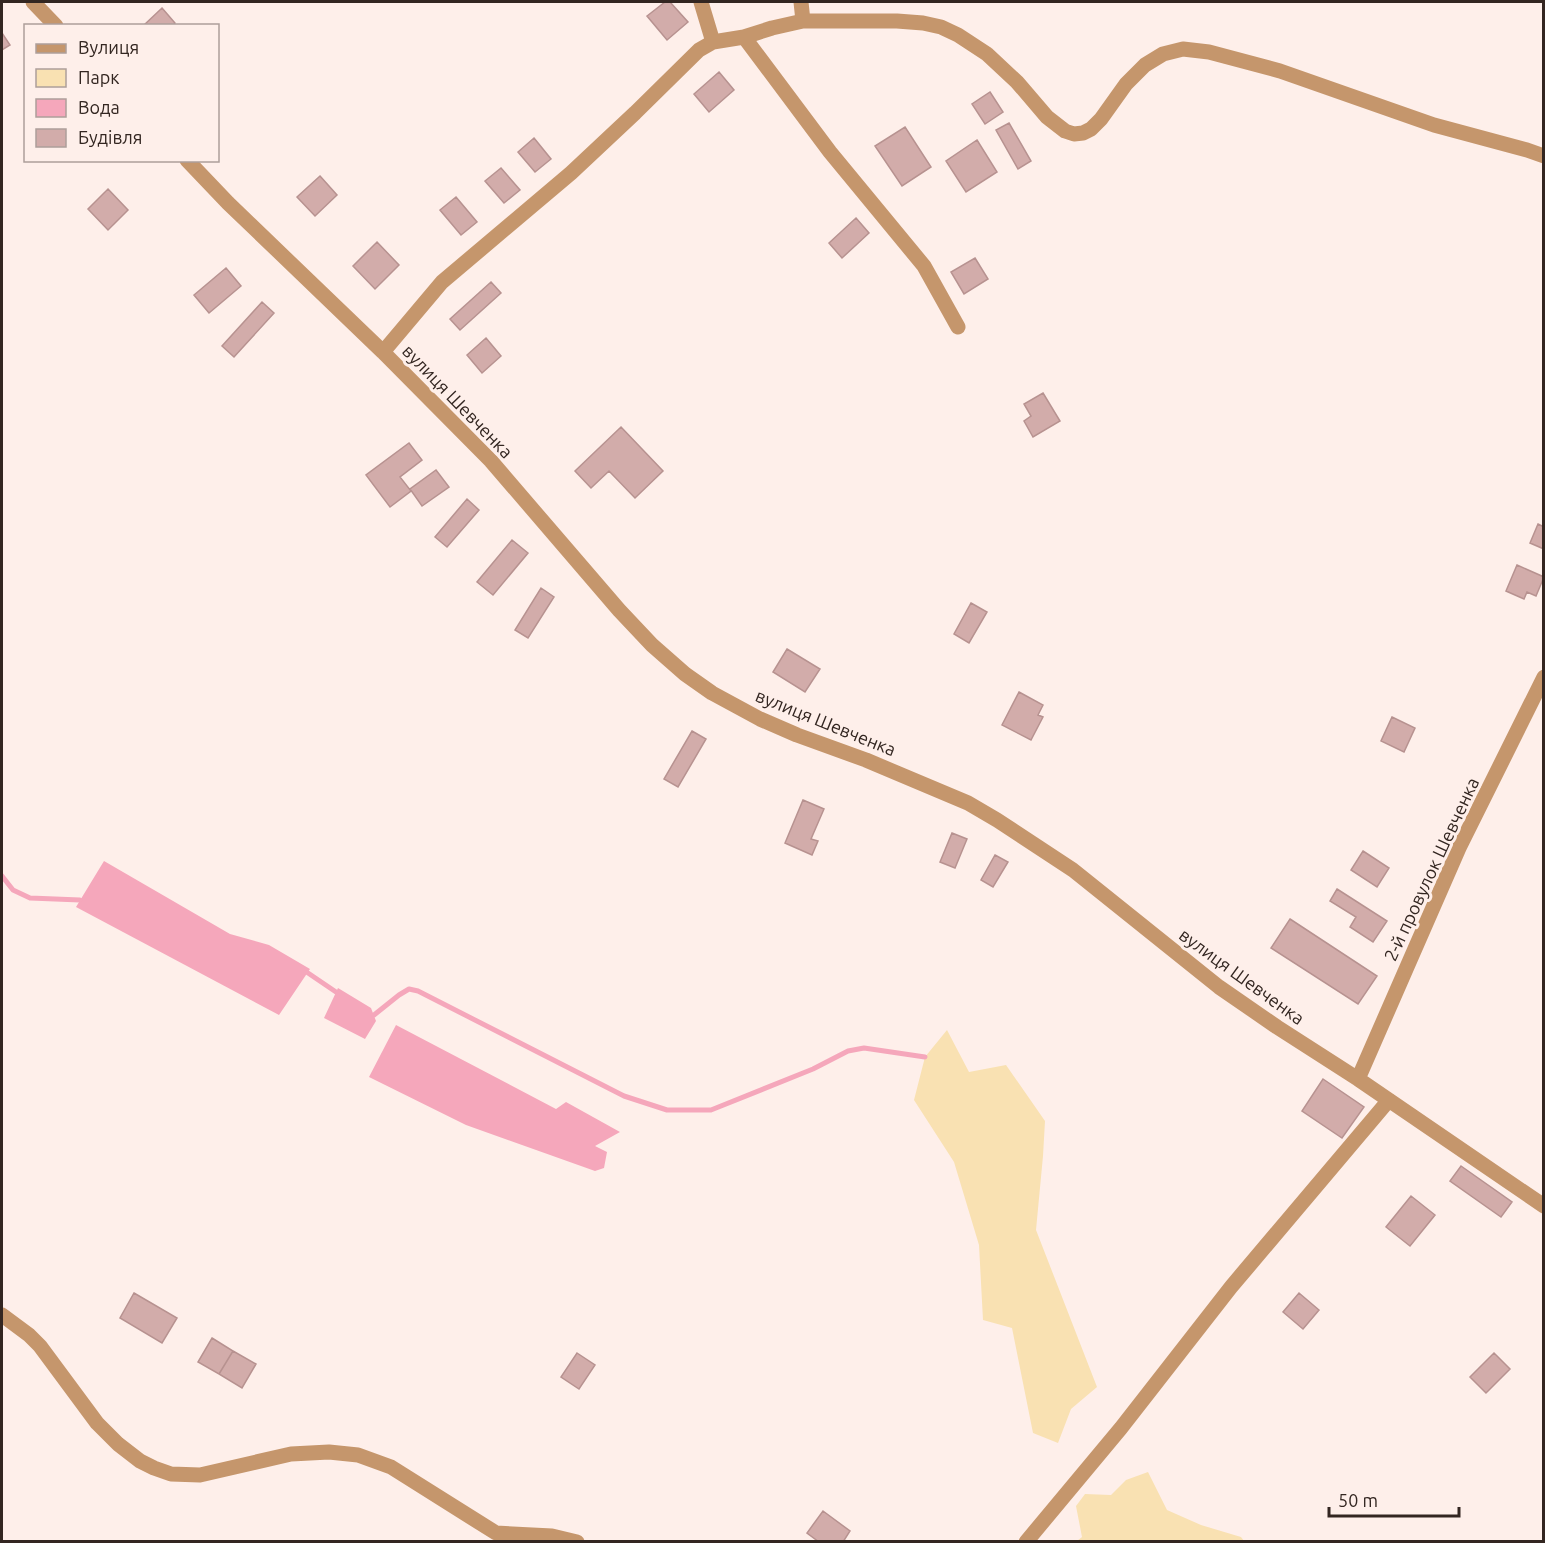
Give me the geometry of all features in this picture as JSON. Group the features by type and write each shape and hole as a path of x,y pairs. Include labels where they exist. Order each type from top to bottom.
{"street":[{"path":"700,2 713,42"},
{"path":"801,2 803,21"},
{"path":"37,3 54,24"},
{"path":"383,352 442,282 570,173 699,50 713,42 744,37 803,21 897,21 941,27 987,54 1017,82 1047,117 1065,131 1074,134 1091,129 1126,84 1145,65 1163,54 1183,49 1209,52 1280,71 1434,125 1544,156"},
{"path":"744,37 830,152 924,266 958,327"},
{"name":"вулиця Шевченка","path":"189,162 498,468 619,610 684,674 712,693 760,719 968,803 997,820 1073,870 1219,987 1277,1028 1358,1079 1544,1206"},
{"name":"2-й провулок Шевченка","path":"1358,1079 1460,848 1544,677"},
{"path":"1026,1542 1121,1428 1231,1287 1389,1100"},
{"path":"2,1315 40,1346 97,1423 118,1444 140,1461 154,1468 171,1474 200,1475 291,1454 329,1452 358,1455 391,1467 496,1533 552,1536 577,1542"}],"green space":[{"path":"947,1030 969,1072 1006,1065 1045,1121 1036,1230 1097,1387 1071,1409 1058,1443 1033,1433 1012,1328 983,1320 979,1245 954,1162 914,1100 925,1057"},
{"path":"1148,1472 1167,1510 1201,1525 1241,1537 1244,1541 1077,1541 1082,1537 1076,1506 1085,1494 1111,1495 1126,1480"}],"water":[{"path":"104,861 230,934 269,945 310,969 279,1015 76,907"},
{"path":"338,988 371,1008 376,1021 365,1039 324,1018"},
{"path":"396,1025 556,1109 566,1102 620,1132 595,1146 607,1152 604,1168 595,1171 466,1125 369,1077"}],"building":[{"path":"665,2 670,2 688,22 667,40 647,16"},
{"path":"162,8 175,23 174,24 145,24"},
{"path":"2,33 10,45 2,50"},
{"path":"719,72 734,90 709,112 694,94"},
{"path":"990,92 1003,112 985,124 972,104"},
{"path":"1009,123 1031,161 1018,169 996,130"},
{"path":"905,127 931,167 902,186 875,146"},
{"path":"534,138 551,159 535,172 518,152"},
{"path":"977,140 997,172 966,192 946,161"},
{"path":"501,168 520,190 504,203 485,181"},
{"path":"320,176 337,195 315,216 297,197"},
{"path":"108,189 128,210 108,230 88,209"},
{"path":"456,197 477,222 461,235 440,210"},
{"path":"856,218 869,233 842,258 829,243"},
{"path":"377,242 399,265 375,289 353,266"},
{"path":"975,258 988,279 964,294 951,272"},
{"path":"226,268 241,286 209,313 194,295"},
{"path":"491,282 501,293 460,330 450,319"},
{"path":"262,302 274,313 234,357 222,346"},
{"path":"486,338 501,356 482,373 467,355"},
{"path":"1043,393 1060,421 1033,437 1024,421 1031,416 1024,404"},
{"path":"621,427 663,471 635,498 609,471 591,488 575,471"},
{"path":"409,443 422,460 400,477 411,491 390,507 366,475"},
{"path":"436,470 449,487 422,506 410,489"},
{"path":"467,499 479,510 447,547 435,537"},
{"path":"1538,524 1544,527 1544,549 1530,543"},
{"path":"512,540 528,553 493,595 477,582"},
{"path":"1517,565 1544,577 1536,596 1527,592 1524,599 1506,591"},
{"path":"541,588 554,597 528,638 515,630"},
{"path":"971,603 987,612 969,643 954,634"},
{"path":"787,649 820,669 805,692 773,672"},
{"path":"1019,692 1043,705 1038,715 1043,717 1031,740 1002,725"},
{"path":"1392,717 1415,728 1404,752 1381,741"},
{"path":"692,731 706,739 678,787 664,779"},
{"path":"803,800 824,809 811,839 818,841 812,855 785,843"},
{"path":"952,833 967,839 955,868 940,862"},
{"path":"1363,851 1389,868 1377,887 1351,870"},
{"path":"995,855 1008,862 993,887 981,880"},
{"path":"1337,889 1387,921 1373,942 1350,927 1356,917 1330,901"},
{"path":"1290,919 1377,976 1358,1004 1271,948"},
{"path":"1323,1079 1364,1107 1342,1138 1302,1111"},
{"path":"1461,1166 1512,1202 1501,1217 1450,1181"},
{"path":"1411,1196 1435,1215 1410,1246 1386,1227"},
{"path":"134,1293 177,1318 162,1343 120,1318"},
{"path":"1299,1293 1319,1310 1303,1329 1283,1312"},
{"path":"212,1338 233,1351 219,1374 198,1362"},
{"path":"233,1351 256,1364 242,1388 219,1374"},
{"path":"577,1353 595,1365 579,1389 561,1377"},
{"path":"1494,1353 1510,1369 1486,1393 1470,1377"},
{"path":"823,1511 850,1531 843,1542 819,1542 807,1533"}],"waterway":[{"path":"2,876 13,890 30,898 80,900"},
{"path":"308,973 336,992"},
{"path":"374,1015 409,989 418,991 624,1096 667,1110 711,1110 813,1069 848,1051 864,1048 925,1057"}]}
